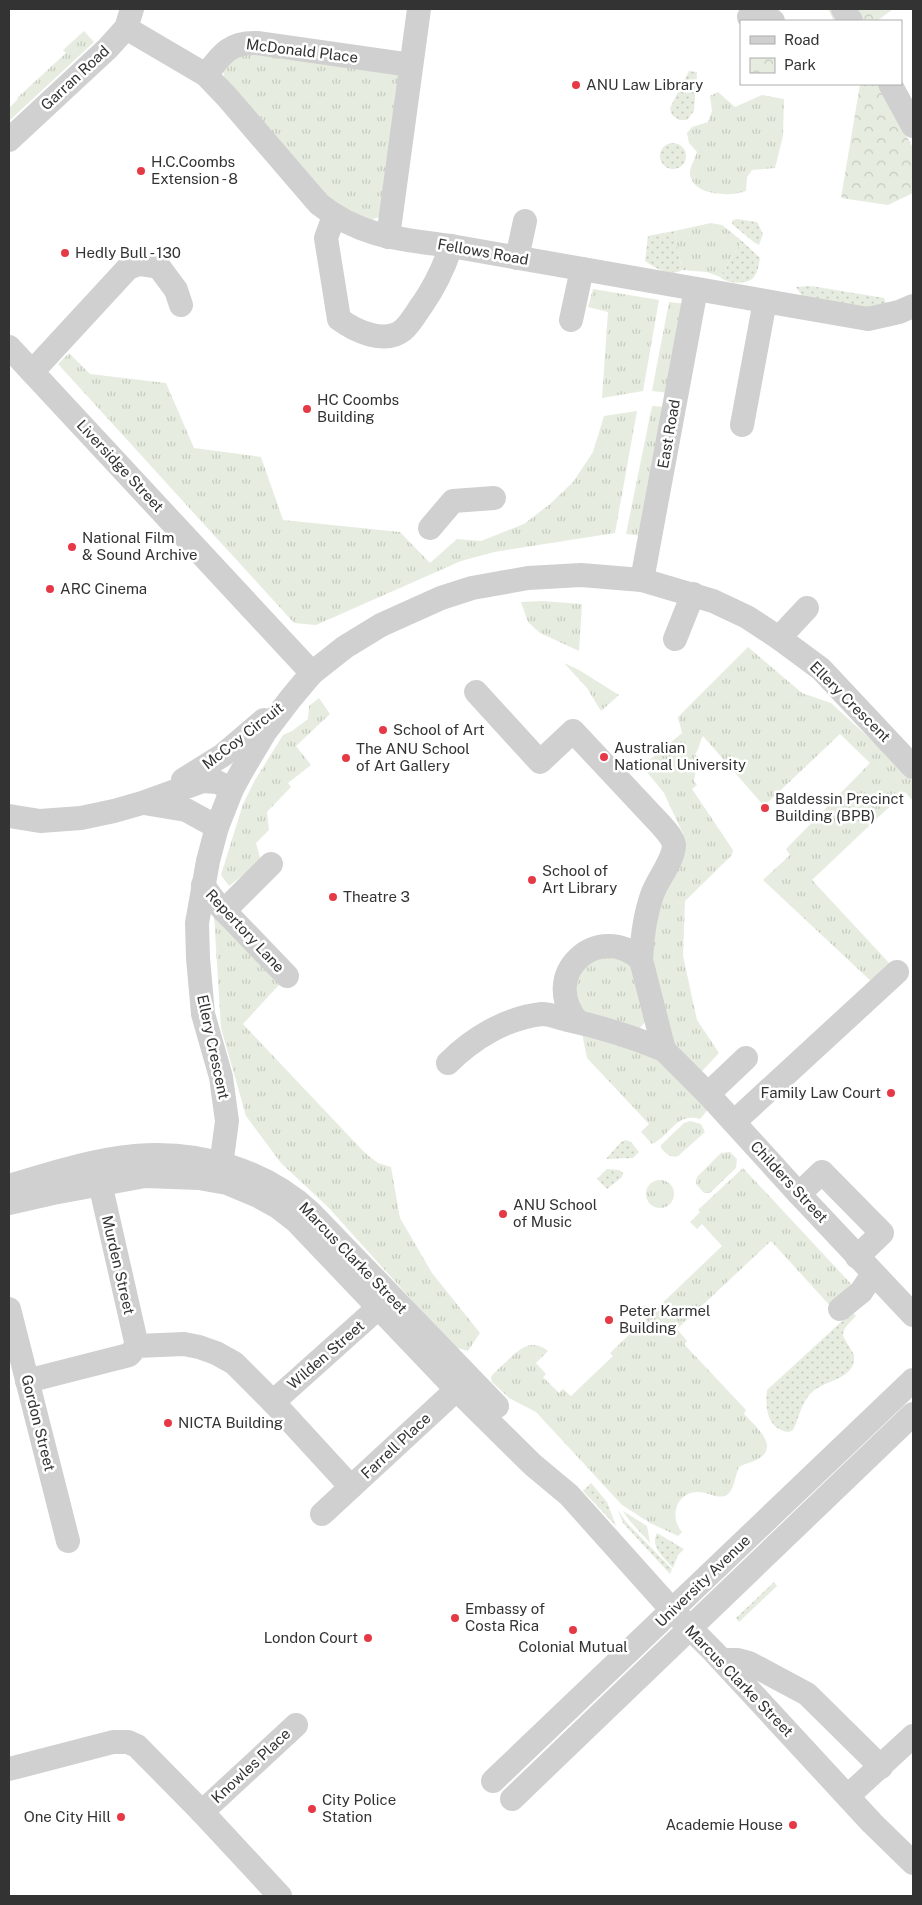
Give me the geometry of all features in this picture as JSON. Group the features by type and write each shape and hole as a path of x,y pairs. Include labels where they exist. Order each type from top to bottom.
{"street":[{"path":"388,237 419,9"},
{"path":"843,9 850,20"},
{"path":"750,17 767,20"},
{"name":"Fellows Road","path":"129,18 206,75 318,204 334,216 357,228 388,237 451,246 868,319 900,312 913,306"},
{"name":"Garran Road","path":"9,140 108,48 129,18"},
{"name":"McDonald Place","path":"206,75 220,56 243,42 411,65"},
{"path":"891,85 913,126"},
{"path":"334,216 326,238 339,319 352,329 368,334 387,336 402,331 434,288 444,268 451,246"},
{"path":"517,258 525,221"},
{"path":"32,372 128,268 139,264 159,267 176,290 181,305"},
{"path":"571,320 582,269"},
{"name":"East Road","path":"642,580 696,289"},
{"path":"742,425 765,301"},
{"name":"Liversidge Street","path":"9,347 312,673"},
{"path":"430,528 453,501 494,498"},
{"name":"Ellery Crescent","path":"218,1172 227,1121 221,1077 203,1014 197,923 203,885 217,827 232,789 265,732 291,698 312,673 345,647 381,625 441,598 472,588 528,578 581,575 642,580 713,601 747,617 779,638 821,669 913,767"},
{"path":"674,628 686,592"},
{"path":"779,638 807,608"},
{"path":"476,692 540,762 573,731 672,839 674,847 671,859 659,877 644,927 642,960 664,1050"},
{"name":"McCoy Circuit","path":"142,803 213,762 291,698"},
{"name":"McCoy Circuit","path":"9,816 40,821 81,818 142,803 203,781 217,782 232,789"},
{"name":"McCoy Circuit","path":"142,803 186,810 217,827"},
{"name":"McCoy Circuit","path":"9,833 40,821"},
{"path":"224,911 271,864"},
{"name":"Repertory Lane","path":"203,885 224,911 287,976"},
{"path":"578,1022 565,997 565,986 571,967 580,956 598,948 611,947 629,952 642,960"},
{"path":"734,1122 897,972"},
{"path":"448,1063 469,1044 487,1033 516,1020 544,1014 632,1037 664,1050"},
{"name":"Childers Street","path":"664,1050 708,1094 857,1257 913,1315"},
{"path":"708,1094 746,1058"},
{"name":"Marcus Clarke Street","path":"11,1194 45,1176 103,1161 136,1156 182,1156 197,1158 218,1172 228,1183 278,1207 296,1221 378,1308 544,1454 570,1495 672,1610 722,1660 888,1839 913,1863"},
{"name":"Marcus Clarke Street","path":"11,1194 98,1184 145,1176 199,1178 218,1172 247,1172 282,1189 297,1200 346,1248 463,1384"},
{"path":"799,1194 822,1172 882,1233 857,1257"},
{"path":"45,1176 60,1182 88,1176 94,1178 98,1184"},
{"name":"Murden Street","path":"98,1184 102,1192 137,1346"},
{"path":"840,1309 861,1292 873,1274"},
{"name":"Wilden Street","path":"273,1402 378,1308"},
{"name":"Gordon Street","path":"9,1309 20,1371 68,1541"},
{"path":"20,1371 129,1355 137,1346 184,1344 199,1347 216,1353 234,1363 273,1402 351,1487"},
{"name":"University Avenue","path":"493,1781 913,1380"},
{"name":"Farrell Place","path":"322,1514 463,1384"},
{"name":"University Avenue","path":"512,1799 913,1414"},
{"path":"722,1660 738,1660 749,1663 807,1694 881,1766"},
{"name":"Knowles Place","path":"280,1896 202,1812 296,1725"},
{"path":"848,1796 913,1736"},
{"path":"9,1769 113,1742 128,1742 144,1751 202,1812"}],"green space":[{"path":"828,9 893,9 878,20 834,20"},
{"path":"84,31 94,42 9,121 9,108 17,98 66,53 63,50"},
{"path":"244,52 404,71 383,215 367,222 327,200 225,79 222,68"},
{"path":"689,71 697,72 694,111 687,120 679,120 672,115 670,108"},
{"path":"860,85 879,85 913,148 913,193 888,205 841,198"},
{"path":"718,92 735,107 762,95 784,99 783,136 775,168 752,170 747,177 746,191 739,193 723,194 706,191 693,182 690,175 691,166 697,152 689,143 687,133 692,127 708,122 712,111 710,96"},
{"path":"673,143 682,147 686,156 682,165 673,169 664,165 660,156 664,147"},
{"path":"733,220 757,222 763,234 759,245 732,224"},
{"path":"711,223 722,225 742,241 720,277 707,272 682,270 674,231"},
{"path":"674,231 682,270 673,273 658,269 645,261 648,236"},
{"path":"742,241 760,258 758,268 751,280 742,282 727,281 720,277"},
{"path":"811,286 884,298 887,306 867,308 802,296 796,287"},
{"path":"593,289 659,300 643,391 602,398 608,312 588,307"},
{"path":"669,302 686,304 669,393 652,391"},
{"path":"69,353 90,374 166,383 194,448 261,457 283,520 400,532 430,563 457,539 481,541 524,524 550,504 573,482 593,452 604,416 637,411 615,533 494,552 461,561 316,625 294,623 58,364"},
{"path":"652,406 668,407 643,536 626,534"},
{"path":"542,601 582,604 579,651 540,633 528,622 521,602"},
{"path":"748,647 802,693 831,703 892,759 913,781 913,801 905,792 812,880 891,965 873,983 763,880 790,855 786,849 870,763 840,734 764,806 703,736 695,754 698,758 694,781 697,785 692,789 733,850 732,855 685,901 683,956 697,1020 719,1053 693,1081 654,1012 632,1037 578,1022 571,967 629,951 683,834 664,793 642,766 682,733 678,717"},
{"path":"564,663 619,695 601,711 587,688"},
{"path":"319,698 330,714 296,746 311,765 288,783 291,787 267,812 269,830 256,843 261,861 229,886 221,875 243,804 255,780 283,735 308,719 309,706"},
{"path":"213,899 287,976 243,1024 365,1153 378,1163 391,1167 400,1218 432,1273 480,1333 468,1351 454,1347 328,1207 281,1163 246,1116 221,1028"},
{"path":"582,1033 653,1056 709,1108 700,1119 692,1118 679,1121 652,1144 641,1132 649,1124 587,1058"},
{"path":"690,1121 701,1124 705,1132 678,1156 668,1155 661,1148 661,1145 684,1123"},
{"path":"626,1140 631,1142 639,1152 633,1158 606,1159 621,1142"},
{"path":"730,1152 737,1159 736,1168 710,1193 704,1193 696,1184 697,1177 721,1153"},
{"path":"743,1168 854,1287 832,1308 771,1241 677,1329 687,1341 684,1344 746,1410 744,1414 759,1430 766,1442 767,1448 758,1459 739,1467 733,1486 727,1495 716,1496 697,1492 690,1493 684,1497 680,1501 675,1513 678,1526 682,1532 678,1536 650,1523 622,1505 536,1412 509,1398 492,1382 491,1377 515,1353 530,1345 536,1345 548,1351 536,1363 546,1374 543,1377 559,1393 563,1389 571,1396 613,1356 610,1353 722,1246 702,1224 697,1229 690,1222 700,1212 698,1210"},
{"path":"607,1169 619,1170 623,1173 622,1177 607,1189 597,1179"},
{"path":"660,1180 670,1184 674,1194 670,1204 660,1208 650,1204 646,1194 650,1184"},
{"path":"852,1312 856,1316 843,1332 843,1336 854,1355 854,1363 850,1370 810,1394 802,1407 793,1430 789,1432 776,1427 769,1417 767,1410 767,1390"},
{"path":"591,1483 607,1502 616,1526 583,1491"},
{"path":"618,1510 626,1522 672,1569 670,1574 623,1523"},
{"path":"623,1511 647,1526 650,1543 629,1520"},
{"path":"657,1533 684,1549 678,1555 673,1568 657,1548 655,1538"},
{"path":"774,1582 777,1586 739,1622 736,1618"}],"place":[{"name":"ANU Law Library","path":"576,85"},
{"name":"H.C.Coombs Extension - 8","path":"141,171"},
{"name":"Hedly Bull - 130","path":"65,253"},
{"name":"HC Coombs Building","path":"307,409"},
{"name":"National Film & Sound Archive","path":"72,547"},
{"name":"ARC Cinema","path":"50,589"},
{"name":"School of Art","path":"383,730"},
{"name":"Australian National University","path":"604,757"},
{"name":"The ANU School of Art Gallery","path":"346,758"},
{"name":"Baldessin Precinct Building (BPB)","path":"765,808"},
{"name":"School of Art Library","path":"532,880"},
{"name":"Theatre 3","path":"333,897"},
{"name":"Family Law Court","path":"891,1093"},
{"name":"ANU School of Music","path":"503,1214"},
{"name":"Peter Karmel Building","path":"609,1320"},
{"name":"NICTA Building","path":"168,1423"},
{"name":"Embassy of Costa Rica","path":"455,1618"},
{"name":"Colonial Mutual","path":"573,1630"},
{"name":"London Court","path":"368,1638"},
{"name":"City Police Station","path":"312,1809"},
{"name":"One City Hill","path":"121,1817"},
{"name":"Academie House","path":"793,1825"}]}
